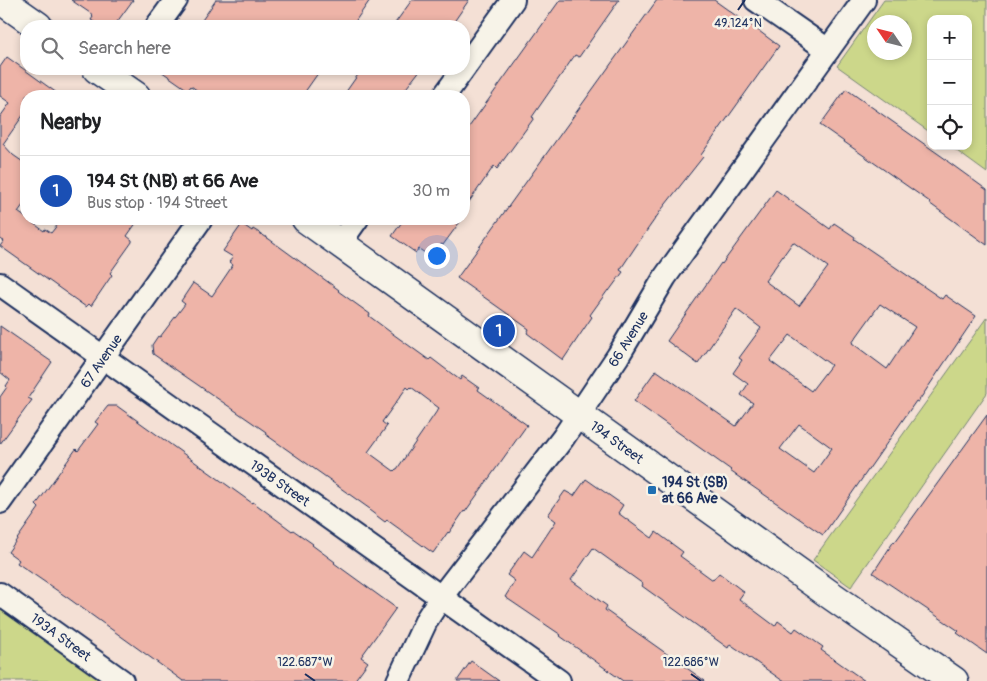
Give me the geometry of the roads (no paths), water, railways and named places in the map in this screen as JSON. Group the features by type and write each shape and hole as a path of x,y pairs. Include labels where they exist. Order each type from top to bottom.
{"street":[{"path":"1,0 29,20"},
{"path":"162,20 176,0"},
{"path":"470,60 513,0"},
{"path":"756,0 828,50"},
{"name":"66 Avenue","path":"398,681 427,619 441,597 562,438 618,356 665,277 864,0"},
{"path":"448,90 459,75"},
{"name":"67 Avenue","path":"0,502 196,225"},
{"name":"194 Street","path":"314,225 954,681"},
{"path":"340,243 353,225"},
{"name":"193B Street","path":"0,284 560,681"},
{"name":"193A Street","path":"0,594 122,681"}],"place":[{"name":"194 St (NB) at 66 Ave","path":"499,331"},
{"name":"194 St (SB) at 66 Ave","path":"652,490"}]}
